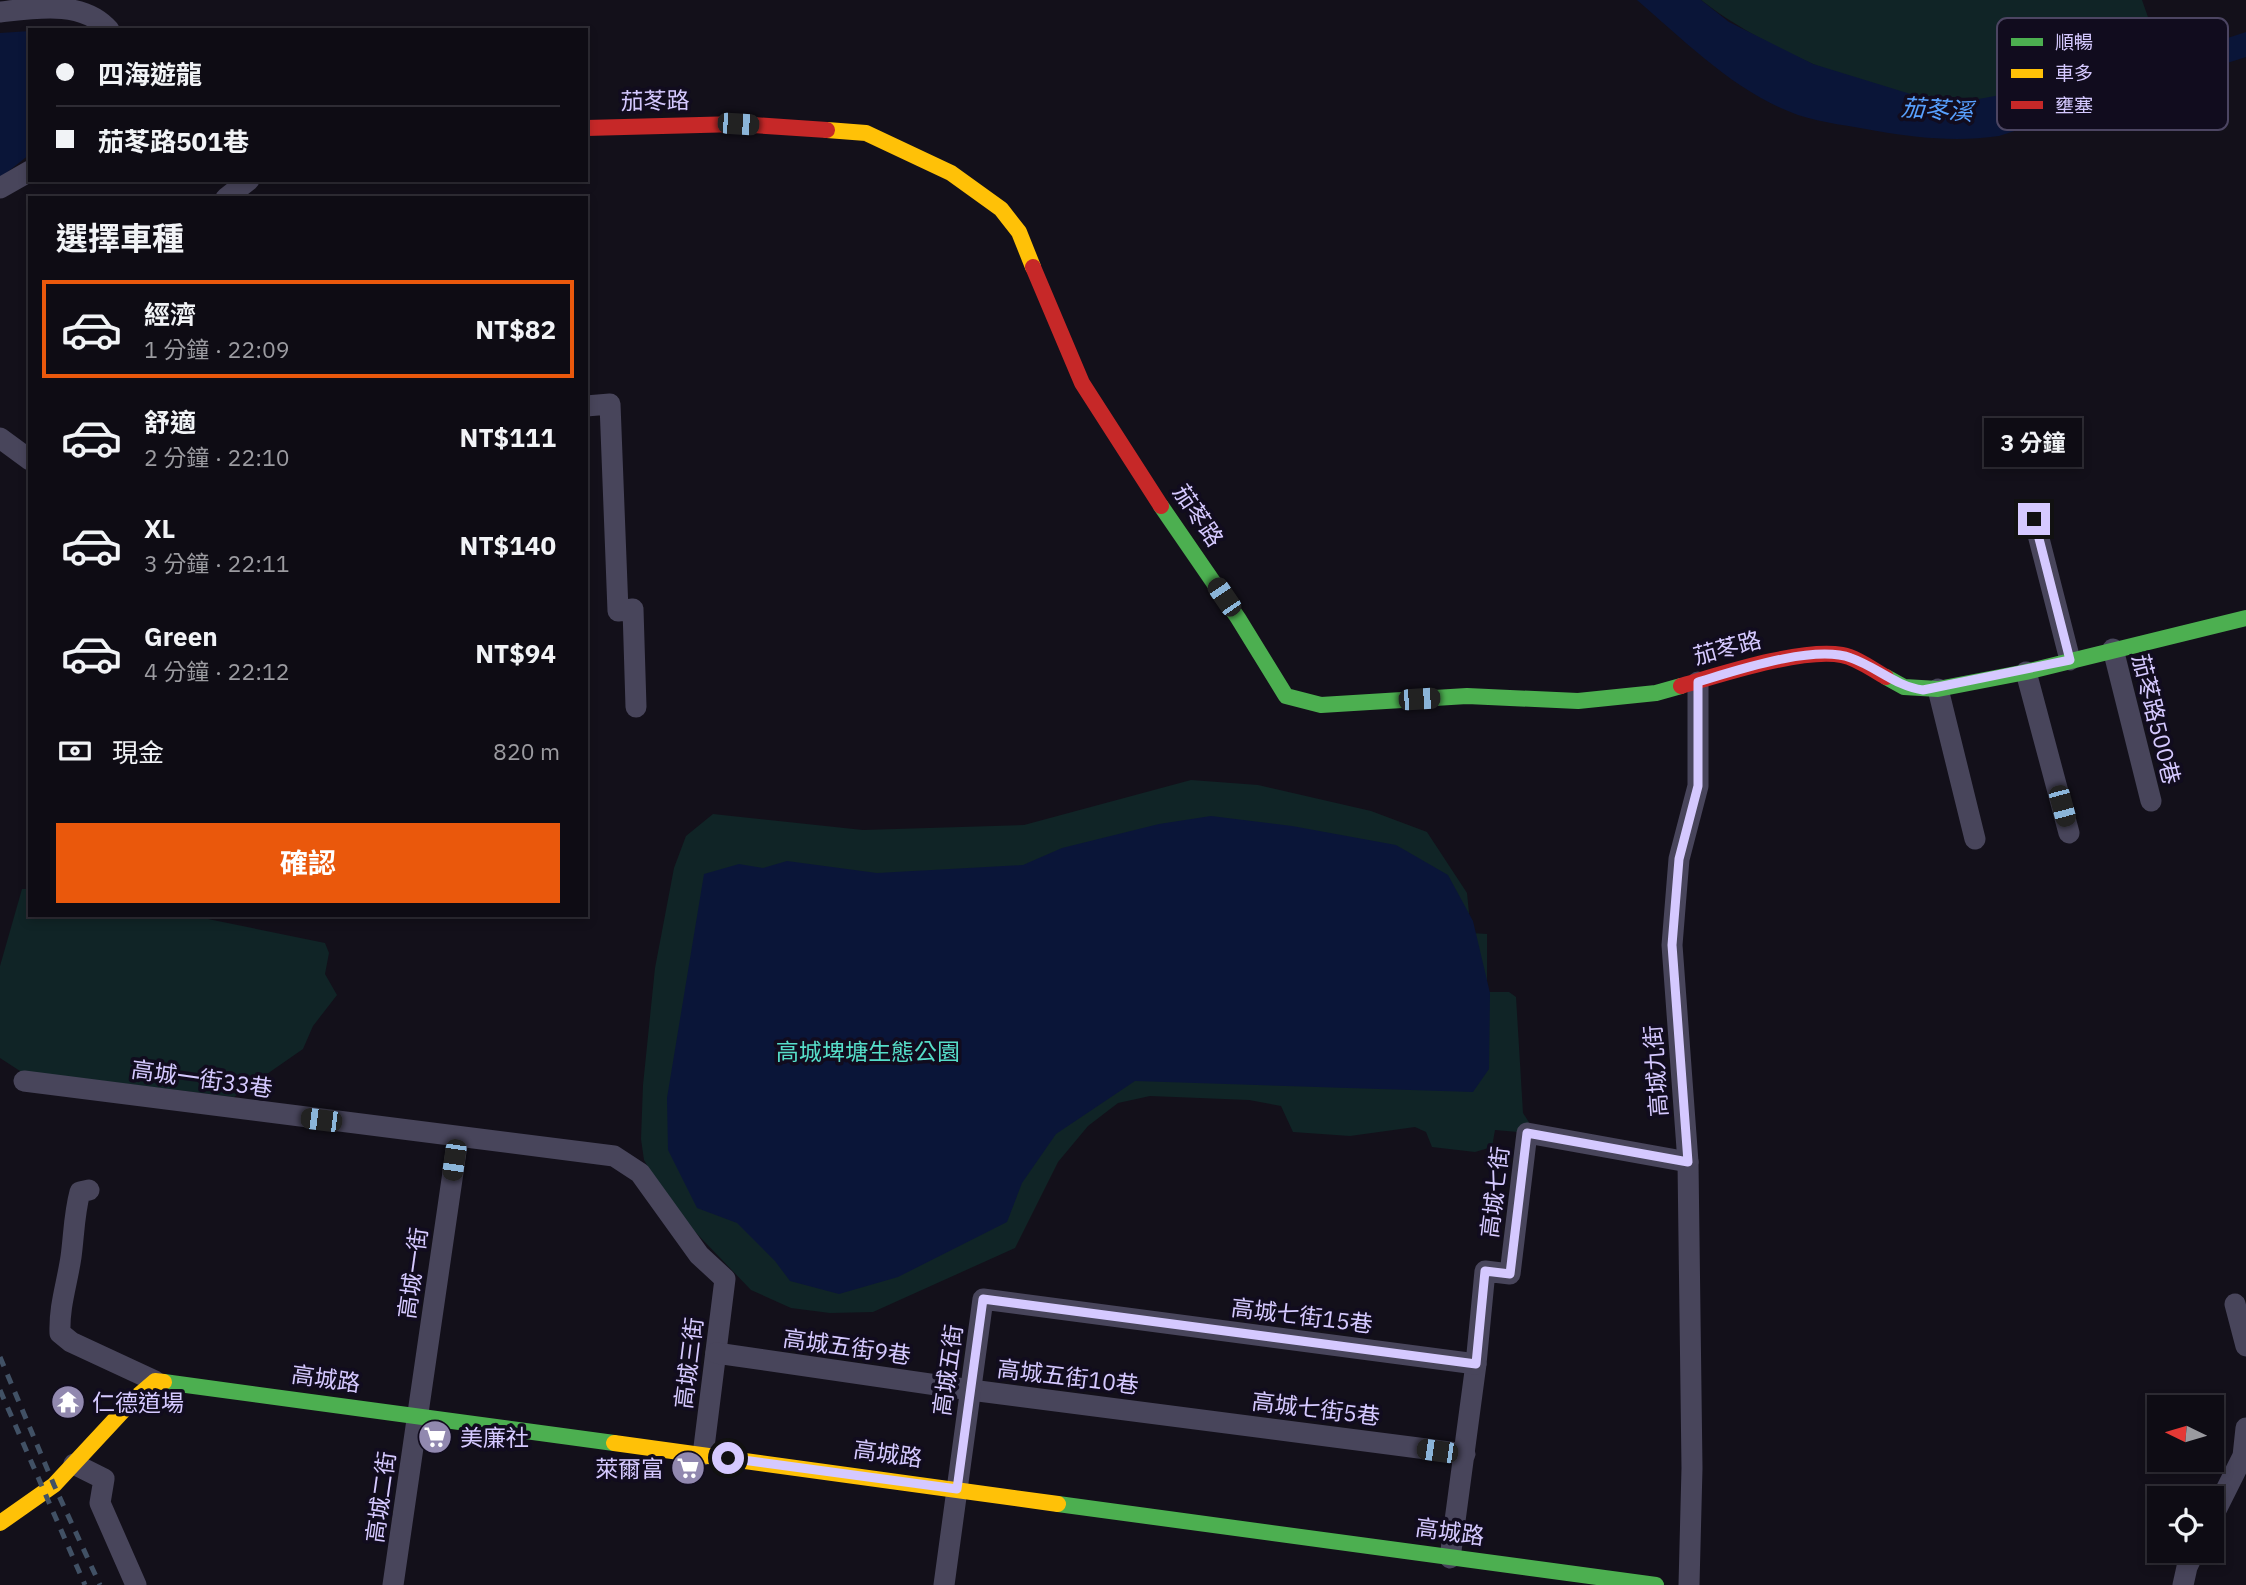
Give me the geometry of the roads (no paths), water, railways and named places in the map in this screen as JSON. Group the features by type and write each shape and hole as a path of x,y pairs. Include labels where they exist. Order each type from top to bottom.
{"street":[{"path":"0,12 74,8 102,21 107,28"},
{"name":"茄苳路","path":"588,128 738,124 866,133 951,173 1001,209 1019,232 1082,383 1238,618 1286,696 1321,705 1467,696 1578,701 1656,693 1759,664 1820,655 1842,655 1904,687 1938,689 2026,671 2246,618"},
{"path":"0,188 28,172"},
{"path":"229,196 246,182"},
{"path":"588,406 610,404 618,611 633,609 636,707"},
{"path":"0,438 28,459"},
{"path":"2034,519 2070,660"},
{"name":"茄苳路500巷","path":"2113,649 2151,801"},
{"path":"2026,671 2069,833"},
{"name":"高城九街","path":"1689,1585 1692,1468 1688,1162 1672,936 1679,859 1698,786 1698,682"},
{"path":"1938,689 1975,839"},
{"name":"高城一街33巷","path":"24,1081 614,1156 632,1165 699,1255 725,1279"},
{"name":"高城七街","path":"1450,1558 1476,1364 1485,1271 1510,1274 1527,1133 1688,1162"},
{"name":"高城一街","path":"418,1416 458,1138"},
{"name":"高城路","path":"89,1189 80,1192 74,1215 71,1257 62,1296 60,1334 71,1342 155,1381 1656,1585"},
{"name":"高城三街","path":"703,1455 725,1279"},
{"name":"高城七街15巷","path":"983,1299 1476,1364"},
{"name":"高城五街","path":"944,1585 983,1299"},
{"path":"2235,1304 2246,1346"},
{"name":"高城五街9巷","path":"716,1353 971,1390"},
{"path":"0,1522 54,1485 155,1381"},
{"name":"高城五街10巷","path":"971,1390 1160,1414"},
{"name":"高城七街5巷","path":"1160,1414 1465,1454"},
{"name":"高城二街","path":"393,1585 418,1416"},
{"path":"2224,1495 2244,1456 2246,1428"},
{"path":"74,1464 104,1479 100,1503 136,1585"},
{"path":"2183,1585 2189,1563"}],"water":[{"name":"茄苳溪","path":"1637,0 1701,0 1729,22 1813,64 1917,96 1968,101 1997,96 1997,130 2018,130 1999,136 1953,139 1877,131 1817,120 1798,115 1754,94 1693,49"},
{"path":"28,31 28,156 0,178 0,33"},
{"path":"2246,32 2246,57 2228,63 2228,38"},
{"name":"高城埤塘生態公園","path":"1211,816 1292,826 1396,845 1448,875 1473,921 1490,993 1489,1069 1473,1092 1135,1081 1056,1134 1022,1183 1007,1222 898,1277 839,1294 790,1281 775,1261 737,1223 697,1208 668,1150 667,1098 704,874 739,864 763,868 787,861 877,873 1023,865 1062,848 1159,824"}],"railway":[{"path":"0,1357 100,1585"},
{"path":"0,1390 85,1585"}],"place":[{"name":"仁德道場","path":"68,1402"},
{"name":"美廉社","path":"435,1437"},
{"name":"萊爾富","path":"688,1468"}]}
